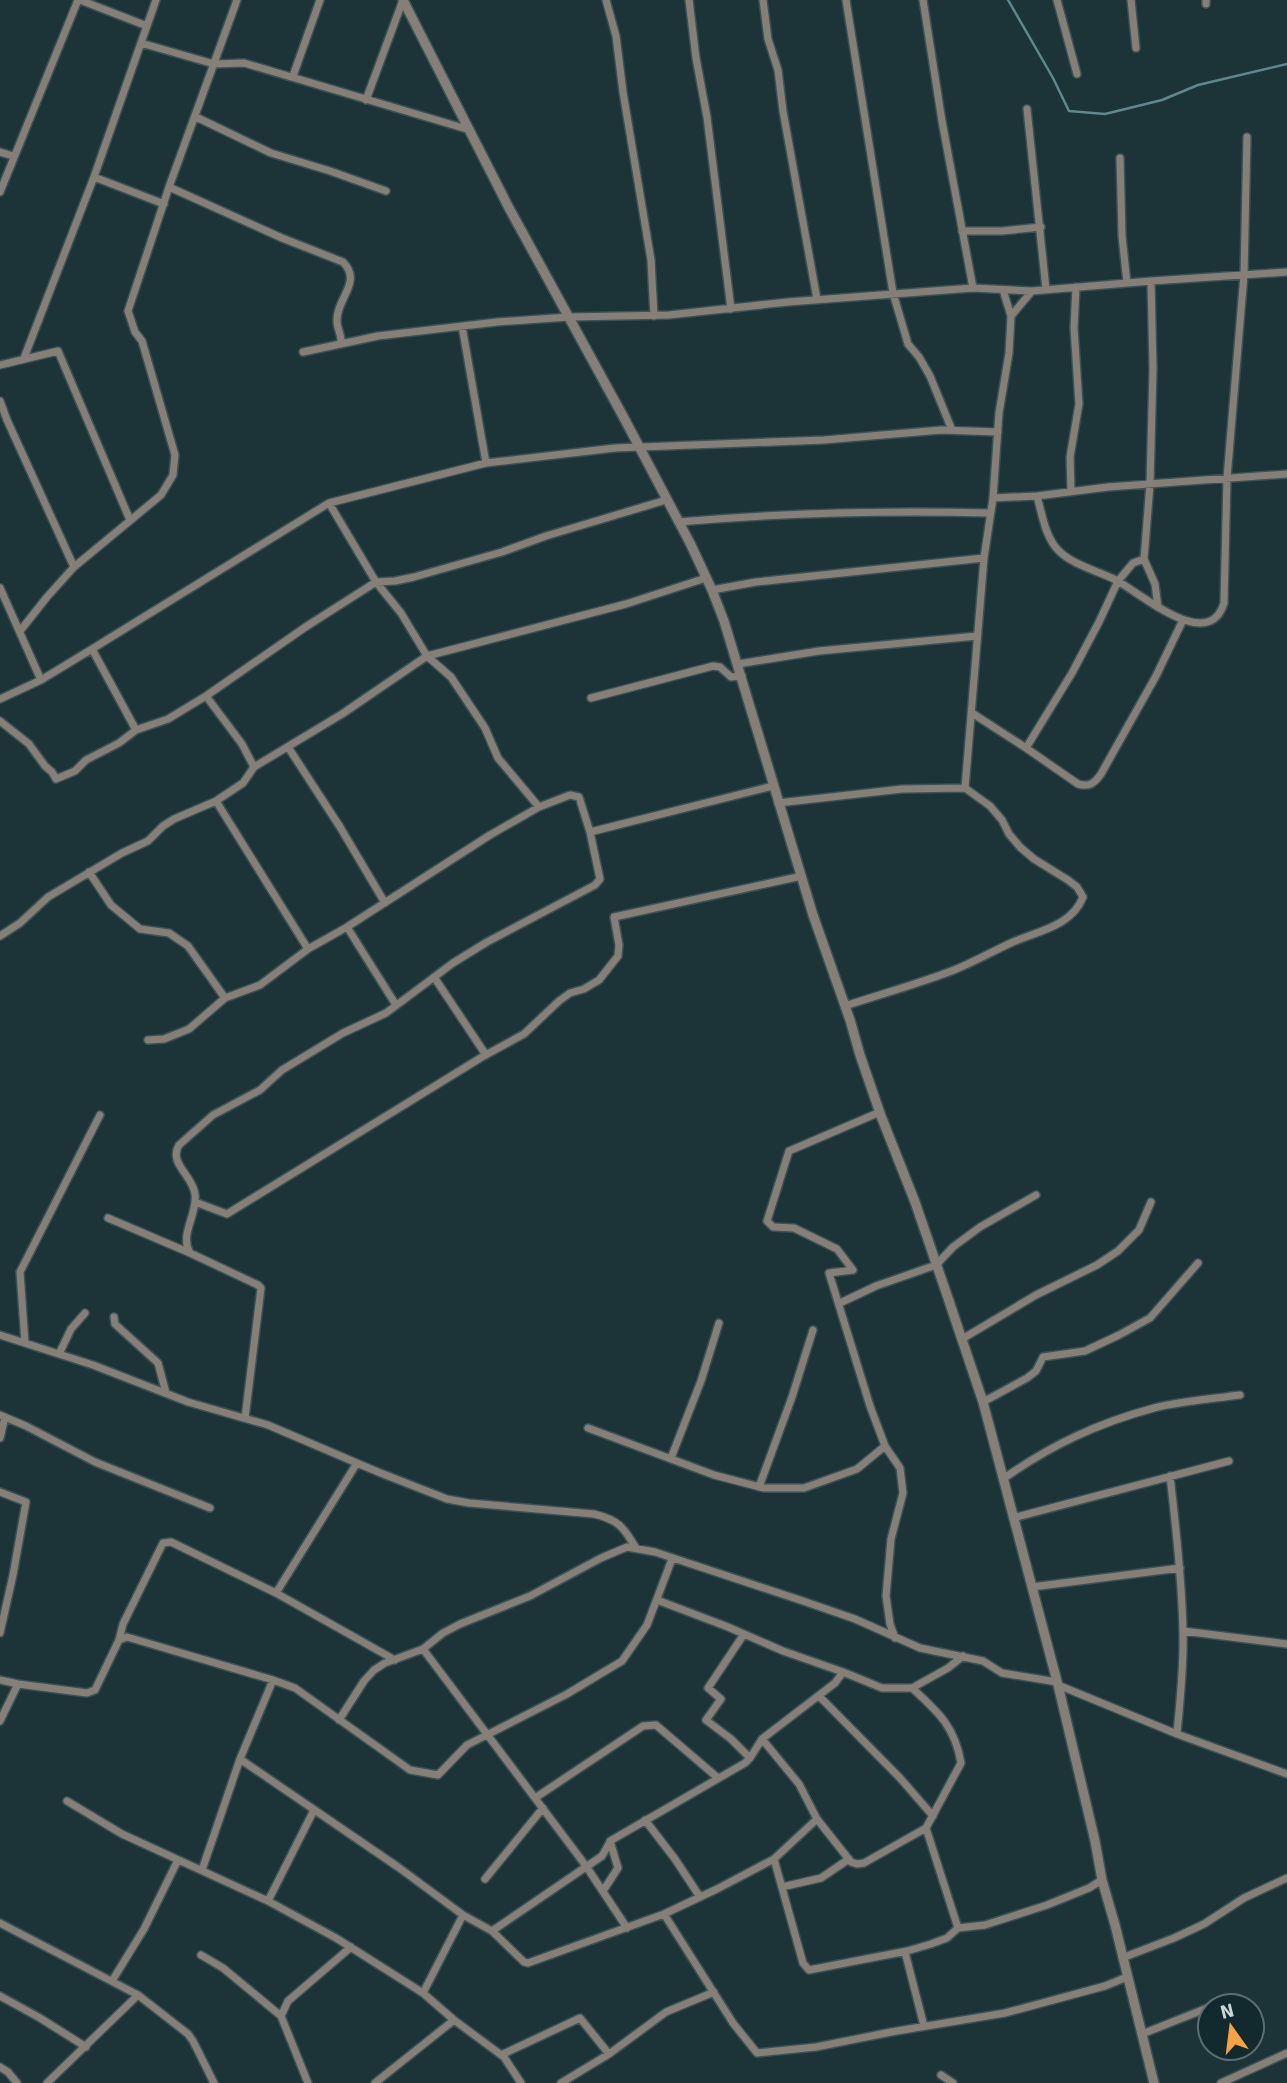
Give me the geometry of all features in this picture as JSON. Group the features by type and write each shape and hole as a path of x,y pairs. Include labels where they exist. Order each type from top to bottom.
{"street":[{"path":"0,192 79,0 147,26"},
{"path":"24,358 94,177 156,0"},
{"path":"20,631 74,567 161,495 173,475 175,455 142,341 135,332 128,311 169,187 237,0"},
{"path":"293,76 320,0"},
{"path":"366,100 403,0"},
{"path":"403,0 509,208 639,447 712,590 742,676 813,915 982,1402 1058,1684 1093,1829 1102,1880 1154,2083"},
{"path":"606,0 616,36 647,232 654,316"},
{"path":"689,0 732,309"},
{"path":"763,0 768,39 778,70 817,299"},
{"path":"845,0 893,293 908,344 930,376 952,430"},
{"path":"923,0 973,288"},
{"path":"1057,0 1077,74"},
{"path":"1130,0 1136,48"},
{"path":"141,43 214,64 244,63 293,76 471,131"},
{"path":"1027,109 1046,289"},
{"path":"196,117 271,153 386,191"},
{"path":"1037,496 1050,539 1059,551 1072,560 1118,581 1182,620 1195,624 1209,621 1221,613 1224,603 1227,478 1244,275 1247,137"},
{"path":"0,152 13,156"},
{"path":"1119,158 1127,283"},
{"path":"94,177 164,204"},
{"path":"169,187 282,238 343,262 350,269 352,276 336,323 342,337 341,343"},
{"path":"962,231 1041,227"},
{"path":"303,352 378,336 497,322 569,317 654,316 893,293 973,288 1032,291 1287,272"},
{"path":"1151,281 1153,369 1150,484 1144,559 1155,584 1158,607"},
{"path":"1071,491 1070,457 1079,404 1074,328 1076,287"},
{"path":"965,788 976,636 1009,353 1011,316 1003,290"},
{"path":"1011,316 1032,291"},
{"path":"462,327 486,463"},
{"path":"0,365 58,351 130,520"},
{"path":"0,401 74,567"},
{"path":"0,699 41,680 329,503 486,463 639,447 824,440 952,430 998,432"},
{"path":"993,498 1287,474"},
{"path":"0,721 29,744 56,779 75,771 86,760 119,743 136,730 168,719 376,582 414,577 666,500"},
{"path":"329,503 376,582 401,612 427,656 451,677 485,727 498,758 539,807"},
{"path":"678,522 757,515 878,511 990,513"},
{"path":"712,590 755,582 984,558"},
{"path":"1026,748 1077,663 1118,581 1133,563 1144,559"},
{"path":"0,936 20,923 48,897 122,853 148,841 174,819 216,801 243,783 254,767 342,714 427,656 626,604 706,578"},
{"path":"0,588 41,680"},
{"path":"972,713 1078,784 1094,783 1156,676 1182,620"},
{"path":"738,664 832,650 976,636"},
{"path":"92,649 136,730"},
{"path":"591,698 713,666 720,667 731,677 742,676"},
{"path":"206,695 242,744 254,767"},
{"path":"288,747 385,903"},
{"path":"590,832 773,786"},
{"path":"778,803 902,789 965,788 990,806 1020,847 1077,887 1083,897 1079,906 1069,916 1049,929 1013,942 954,970 845,1006"},
{"path":"148,1040 164,1039 189,1029 225,998 260,985 308,949 539,807 570,795 579,797 600,879 595,885 487,942 386,1013 343,1033 282,1070 260,1090 201,1124 179,1145 176,1151 177,1161 193,1185 195,1202 186,1242 190,1252"},
{"path":"216,801 308,949"},
{"path":"89,872 111,905 141,929 169,933 188,946 225,998"},
{"path":"195,1202 227,1214 524,1034 570,993 599,980 618,956 619,945 614,917 802,876"},
{"path":"347,927 396,1005"},
{"path":"434,977 486,1055"},
{"path":"880,1112 789,1151 767,1221 773,1227 794,1228 837,1249 853,1270 829,1273 870,1406 885,1446 900,1468 904,1493 891,1539 886,1596 895,1638"},
{"path":"25,1343 20,1272 100,1115"},
{"path":"840,1303 886,1282 936,1265 953,1247 980,1227 1036,1195"},
{"path":"962,1339 1037,1294 1097,1265 1118,1251 1139,1230 1151,1202"},
{"path":"108,1218 190,1252 258,1285 261,1289 245,1418"},
{"path":"982,1402 1037,1371 1043,1357 1086,1351 1150,1318 1199,1263"},
{"path":"58,1354 71,1329 85,1313"},
{"path":"114,1317 115,1324 158,1363 166,1393"},
{"path":"671,1458 701,1381 719,1323"},
{"path":"759,1487 813,1330"},
{"path":"0,1335 93,1365 188,1402 268,1425 447,1499 608,1517 622,1526 636,1548"},
{"path":"1003,1479 1047,1449 1111,1422 1156,1408 1240,1395"},
{"path":"0,1438 2,1416 94,1462 210,1508"},
{"path":"588,1428 714,1475 759,1487 804,1488 857,1469 885,1446"},
{"path":"1013,1518 1228,1461"},
{"path":"276,1593 357,1463"},
{"path":"1170,1476 1180,1568 1183,1631 1177,1734"},
{"path":"0,1492 26,1502 0,1633"},
{"path":"0,1680 87,1693 95,1690 119,1640 123,1624 163,1543 171,1542 276,1593 395,1660"},
{"path":"339,1720 374,1670 423,1649 460,1624 530,1596 617,1549 627,1547 722,1574 842,1614 920,1648 983,1661 1002,1673 1058,1684 1177,1734 1287,1774"},
{"path":"119,1640 127,1637 273,1679 295,1688 410,1770 438,1775 467,1745 567,1694 622,1661 647,1625 672,1559"},
{"path":"1032,1587 1180,1568"},
{"path":"657,1600 882,1688 912,1688 948,1668 963,1656"},
{"path":"1183,1631 1287,1644"},
{"path":"744,1634 708,1688 721,1699 706,1720 750,1758"},
{"path":"423,1649 586,1866 627,1928"},
{"path":"492,1931 602,1857 610,1841 745,1763 762,1738 835,1683 843,1672"},
{"path":"202,1870 240,1759 273,1679"},
{"path":"0,1721 18,1684"},
{"path":"762,1738 799,1784 817,1819 849,1859 858,1864 864,1863 926,1828 959,1767 960,1757 942,1716 912,1688"},
{"path":"819,1696 900,1778 933,1816"},
{"path":"535,1798 649,1724 656,1725 718,1778"},
{"path":"240,1759 463,1915 492,1931 528,1963 664,1914 700,1897 774,1859 817,1819"},
{"path":"67,1801 122,1834 268,1901 351,1947 423,1993 501,2055 510,2063 521,2083"},
{"path":"485,1879 543,1808"},
{"path":"268,1901 314,1810"},
{"path":"645,1820 700,1897"},
{"path":"926,1828 957,1928"},
{"path":"603,1891 618,1868 610,1841"},
{"path":"774,1859 803,1963 808,1970 905,1952 947,1938 957,1928 985,1925 1047,1905 1102,1880"},
{"path":"782,1887 821,1878 849,1859"},
{"path":"112,1981 144,1929 178,1860"},
{"path":"1122,1958 1204,1924 1244,1898 1287,1878"},
{"path":"664,1914 733,2023 757,2053 816,2047 1005,2013 1105,1986 1127,1976"},
{"path":"423,1993 463,1915"},
{"path":"0,1923 138,1994 188,2034 214,2083"},
{"path":"281,2016 288,2001 351,1947"},
{"path":"905,1952 924,2026"},
{"path":"201,1955 223,1968 281,2016 308,2083"},
{"path":"561,2083 609,2054 666,2012 714,1992"},
{"path":"47,2083 138,1994"},
{"path":"0,1997 86,2047"},
{"path":"1142,2034 1196,2013"},
{"path":"501,2055 580,2018 609,2054"},
{"path":"375,2083 454,2020"},
{"path":"1221,2083 1287,2053"},
{"path":"0,2067 8,2071 17,2083"},
{"path":"941,2075 953,2083"}],"waterway":[{"path":"1008,0 1069,111 1105,114 1162,100 1198,85 1287,64"}]}
